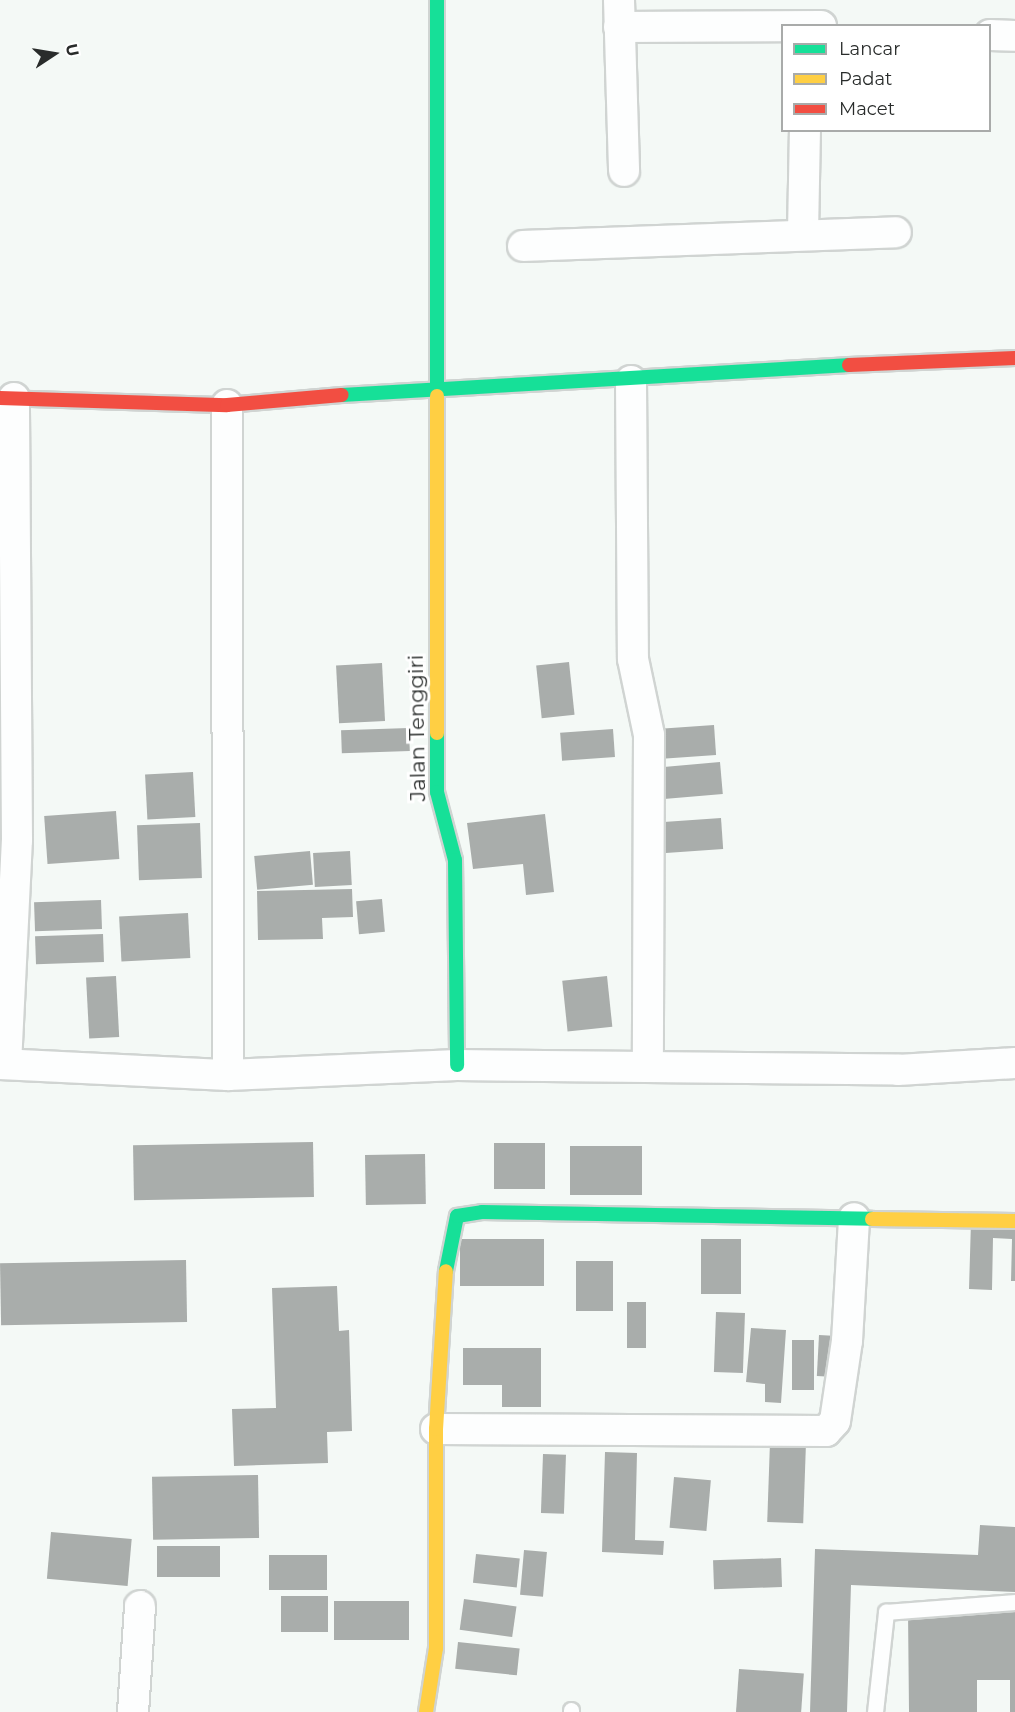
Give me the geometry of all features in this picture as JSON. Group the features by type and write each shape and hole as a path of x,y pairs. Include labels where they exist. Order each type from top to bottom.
{"street":[{"name":"Jalan Tenggiri","path":"437,0 437,792 455,860 457,1065"},
{"path":"624,171 619,14 810,18"},
{"path":"991,35 1015,36"},
{"path":"803,233 805,132"},
{"path":"523,246 803,233 896,232"},
{"path":"1015,358 659,374 632,381 436,387 227,405 7,398 17,840 3,1064 228,1075 457,1065 648,1065 898,1070 1015,1063"},
{"path":"632,381 633,659 649,735 648,1065"},
{"path":"227,405 228,1075"},
{"path":"426,1712 436,1648 436,1429 448,1245 457,1216 482,1212 1015,1221"},
{"path":"436,1429 826,1431 835,1421 847,1341 854,1218"},
{"path":"132,1712 140,1606"}],"lane":[{"path":"874,1712 885,1612 1015,1602"}],"building":[{"path":"569,662 575,715 542,718 536,665"},
{"path":"382,663 385,721 339,723 336,665"},
{"path":"714,725 716,755 655,759 653,729"},
{"path":"409,728 410,751 342,753 341,730"},
{"path":"613,729 615,757 562,761 560,733"},
{"path":"720,762 723,794 658,800 655,768"},
{"path":"193,772 195,817 147,819 145,775"},
{"path":"116,811 119,859 48,864 44,816"},
{"path":"545,814 554,892 526,895 523,864 473,869 467,823"},
{"path":"721,818 723,849 662,853 660,822"},
{"path":"200,823 202,878 139,880 137,825"},
{"path":"310,851 313,885 257,890 254,856"},
{"path":"350,851 352,885 315,887 313,853"},
{"path":"352,889 353,917 322,918 323,939 258,940 257,891"},
{"path":"382,899 385,932 359,934 356,901"},
{"path":"101,900 102,929 35,931 34,902"},
{"path":"188,913 190,958 121,962 119,917"},
{"path":"103,934 104,962 36,964 35,936"},
{"path":"116,976 119,1037 89,1038 86,978"},
{"path":"607,976 612,1027 568,1031 562,981"},
{"path":"313,1142 314,1197 134,1200 133,1145"},
{"path":"494,1143 545,1143 545,1189 494,1189"},
{"path":"570,1146 642,1146 642,1195 570,1195"},
{"path":"425,1154 426,1204 366,1205 365,1155"},
{"path":"971,1221 1015,1223 1015,1281 1011,1281 1012,1239 993,1238 992,1290 969,1289"},
{"path":"460,1239 544,1239 544,1286 460,1286"},
{"path":"701,1239 741,1239 741,1294 701,1294"},
{"path":"186,1260 187,1322 1,1325 0,1263"},
{"path":"576,1261 613,1261 613,1311 576,1311"},
{"path":"337,1286 339,1331 349,1330 352,1431 327,1432 328,1463 234,1466 232,1409 276,1408 272,1288"},
{"path":"627,1302 646,1302 646,1348 627,1348"},
{"path":"716,1312 745,1313 743,1373 714,1372"},
{"path":"751,1328 786,1330 781,1403 765,1402 765,1384 746,1382"},
{"path":"819,1335 837,1336 835,1377 817,1376"},
{"path":"792,1340 814,1340 814,1390 792,1390"},
{"path":"463,1348 541,1348 541,1407 502,1407 502,1385 463,1385"},
{"path":"770,1442 806,1443 803,1523 767,1522"},
{"path":"605,1452 637,1453 635,1540 664,1541 663,1555 602,1552"},
{"path":"543,1454 566,1455 564,1514 541,1513"},
{"path":"258,1475 259,1538 153,1540 152,1477"},
{"path":"674,1477 711,1480 706,1531 670,1528"},
{"path":"980,1525 1015,1527 1015,1592 851,1585 847,1712 810,1712 815,1549 978,1555"},
{"path":"51,1532 132,1539 128,1586 47,1579"},
{"path":"157,1546 220,1546 220,1577 157,1577"},
{"path":"524,1550 547,1552 543,1597 520,1595"},
{"path":"476,1554 520,1559 517,1587 473,1583"},
{"path":"269,1555 327,1555 327,1590 269,1590"},
{"path":"781,1558 782,1587 714,1589 713,1560"},
{"path":"281,1596 328,1596 328,1632 281,1632"},
{"path":"464,1599 516,1606 512,1637 460,1630"},
{"path":"334,1601 409,1601 409,1640 334,1640"},
{"path":"1015,1611 1015,1712 1010,1712 1010,1680 977,1680 977,1712 909,1712 908,1612"},
{"path":"458,1642 520,1648 517,1675 455,1669"},
{"path":"739,1669 804,1674 801,1712 736,1712"}],"traffic: fast":[{"path":"437,0 437,396"},
{"path":"342,395 849,365"},
{"path":"437,733 437,792 455,860 457,1065"},
{"path":"446,1271 457,1216 482,1212 872,1219"}],"traffic: slow":[{"path":"437,396 437,733"},
{"path":"872,1219 1015,1221"},
{"path":"426,1712 436,1648 436,1429 446,1271"}],"traffic: jam":[{"path":"849,365 1015,358"},
{"path":"0,398 227,405 342,395"}]}
